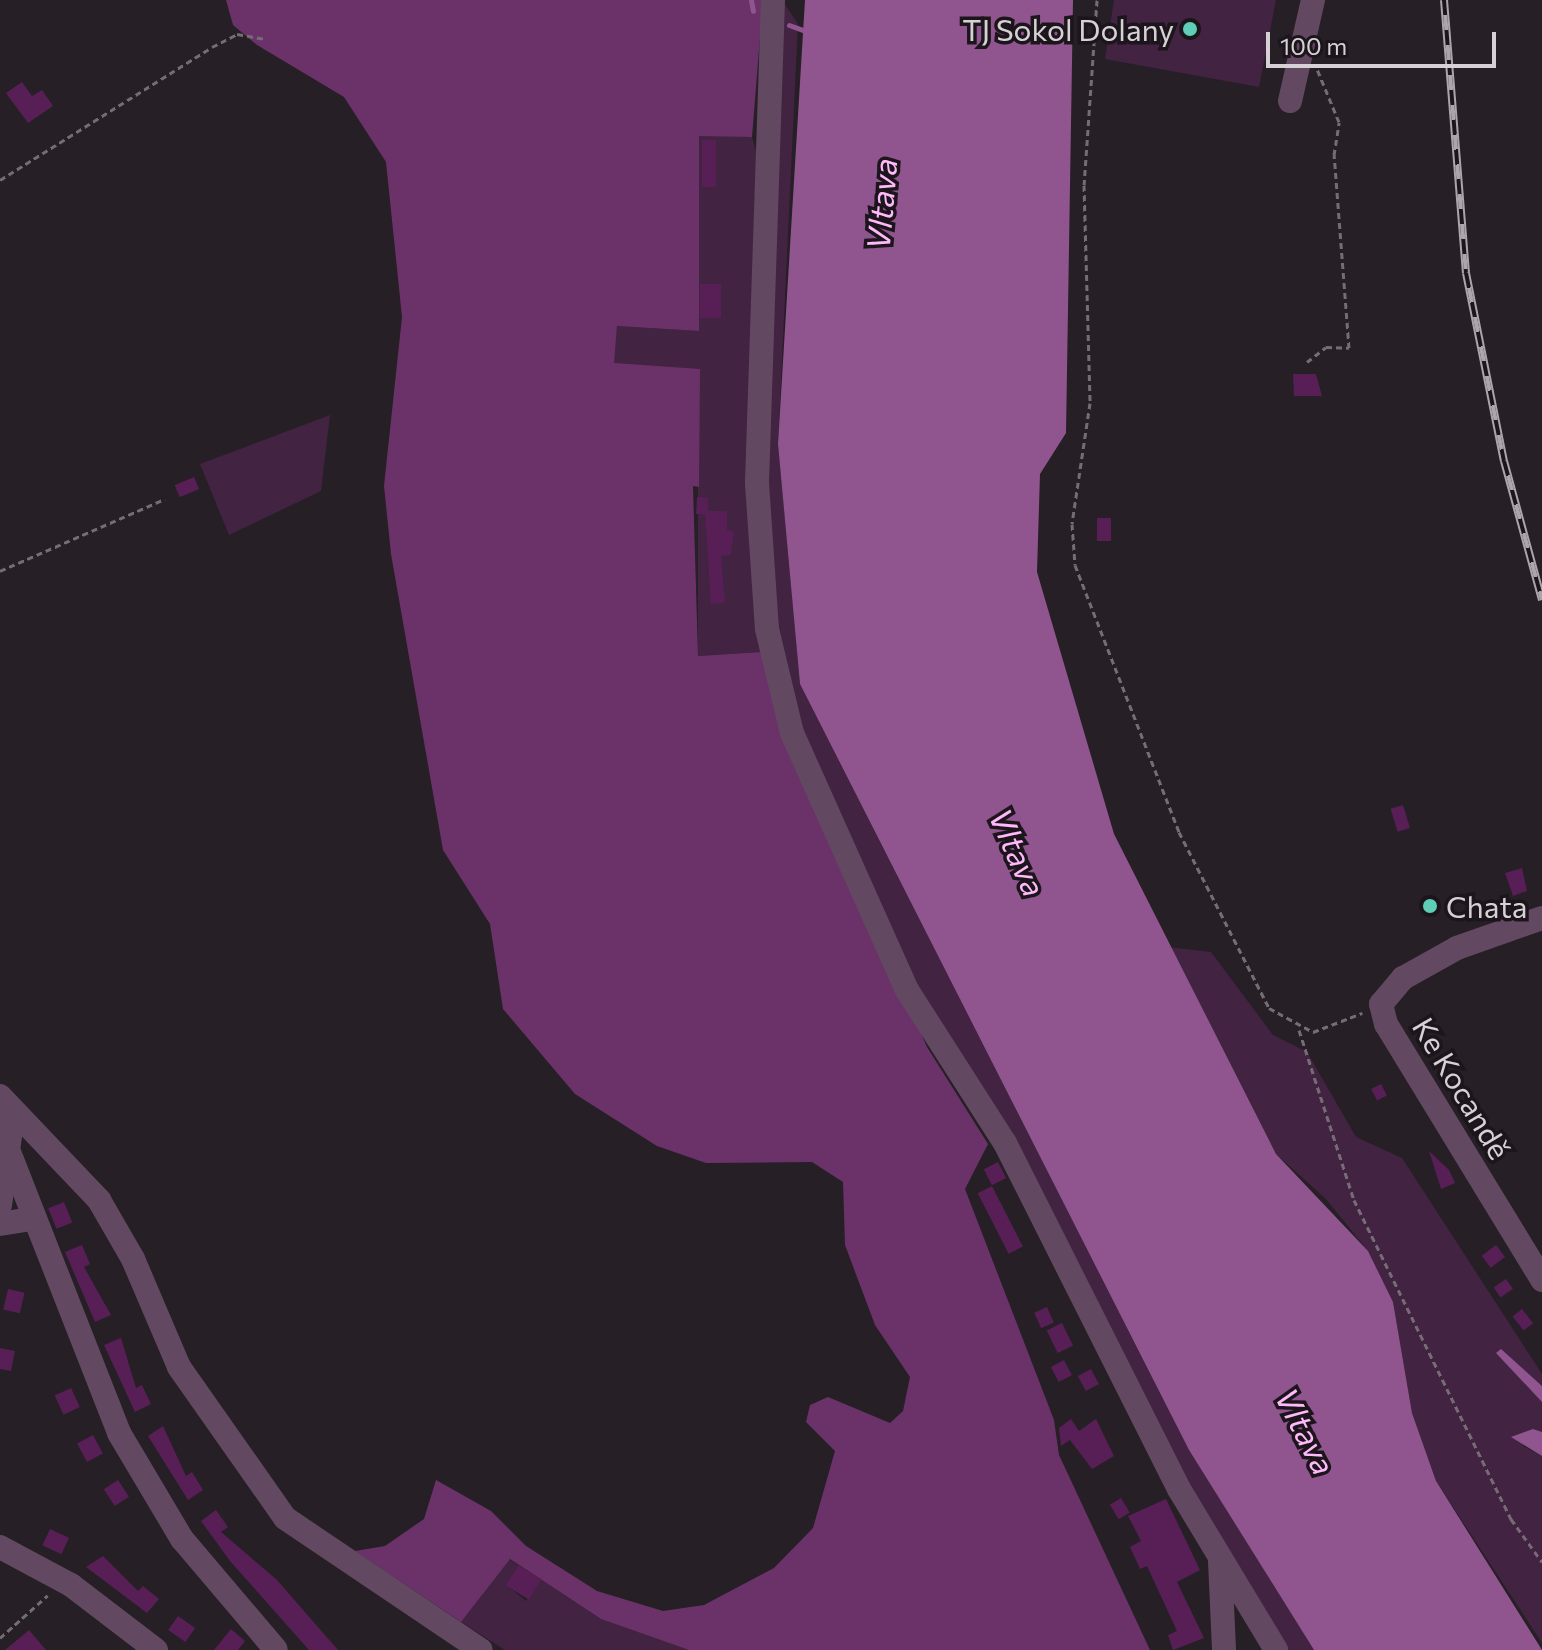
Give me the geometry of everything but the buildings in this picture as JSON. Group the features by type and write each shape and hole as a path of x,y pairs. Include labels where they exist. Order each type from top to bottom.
{"street":[{"path":"773,0 757,483 767,629 792,733 907,990 1005,1143 1220,1561 1276,1650"},
{"path":"1290,101 1313,0"},
{"name":"Ke Kocandě","path":"1542,918 1457,948 1403,978 1381,1004 1386,1024 1542,1280"},
{"path":"4,1100 9,1152 32,1219 119,1433 182,1539 276,1650"},
{"path":"4,1100 99,1200 133,1259 179,1367 285,1518 481,1650"},
{"path":"0,1205 9,1152"},
{"path":"0,1224 32,1219"},
{"path":"0,1547 63,1581 156,1650"},
{"path":"1220,1561 1224,1650"}],"path":[{"path":"1097,0 1084,185 1090,403 1072,524 1075,565 1179,832 1269,1008 1299,1030 1354,1200 1511,1519 1542,1562"},
{"path":"0,180 212,47 237,34 264,39"},
{"path":"1302,45 1336,102 1349,348 1326,347 1307,362"},
{"path":"0,571 165,499"},
{"path":"1299,1030 1331,1028 1381,1004"},
{"path":"0,1638 63,1581"}],"shaded area":[{"path":"226,0 763,0 752,137 699,136 699,331 617,326 614,363 700,369 699,487 693,486 698,656 762,652 815,813 858,889 927,1047 988,1144 965,1189 1054,1420 1059,1455 1150,1650 689,1650 601,1619 510,1559 461,1622 355,1551 385,1546 424,1519 436,1480 491,1511 526,1546 597,1591 663,1611 704,1605 774,1568 813,1528 835,1451 806,1422 810,1405 828,1397 890,1423 903,1411 910,1377 875,1325 845,1245 843,1182 812,1162 706,1163 657,1146 575,1094 503,1009 490,924 443,850 391,554 384,486 402,317 386,162 344,97 257,45 233,25"},
{"path":"773,0 782,0 798,24 778,444 800,684 1189,1450 1314,1650 1276,1650 907,990 827,817 767,629"},
{"name":"TJ Sokol Dolany","path":"1114,0 1276,0 1259,87 1105,59"},
{"path":"699,135 752,137 758,158 762,652 698,656 698,486 613,363 617,326 699,331"},
{"path":"330,415 321,491 229,535 200,464"},
{"path":"1168,947 1211,952 1273,1035 1307,1052 1356,1137 1402,1158 1542,1374 1542,1386 1496,1352 1542,1402 1542,1432 1533,1429 1523,1446 1542,1456 1542,1643 1436,1481 1412,1413 1393,1302 1368,1251 1326,1199 1276,1154"},
{"path":"509,1559 518,1565 506,1585 526,1601 540,1579 601,1619 689,1650 505,1650 461,1622"}],"water":[{"name":"Vltava","path":"805,0 1073,0 1066,433 1040,474 1037,572 1114,834 1276,1154 1368,1251 1393,1302 1412,1413 1436,1481 1542,1650 1314,1650 1189,1450 800,684 778,444"},
{"path":"1501,1349 1542,1386 1542,1402 1496,1353"},
{"path":"1533,1429 1542,1432 1542,1456 1511,1437"}],"waterway":[{"path":"751,0 753,11"},
{"path":"789,25 803,30"}],"railway":[{"path":"1444,0 1466,273 1504,461 1542,600"}],"place":[{"name":"TJ Sokol Dolany","path":"1190,29"},
{"name":"Chata","path":"1430,906"}]}
